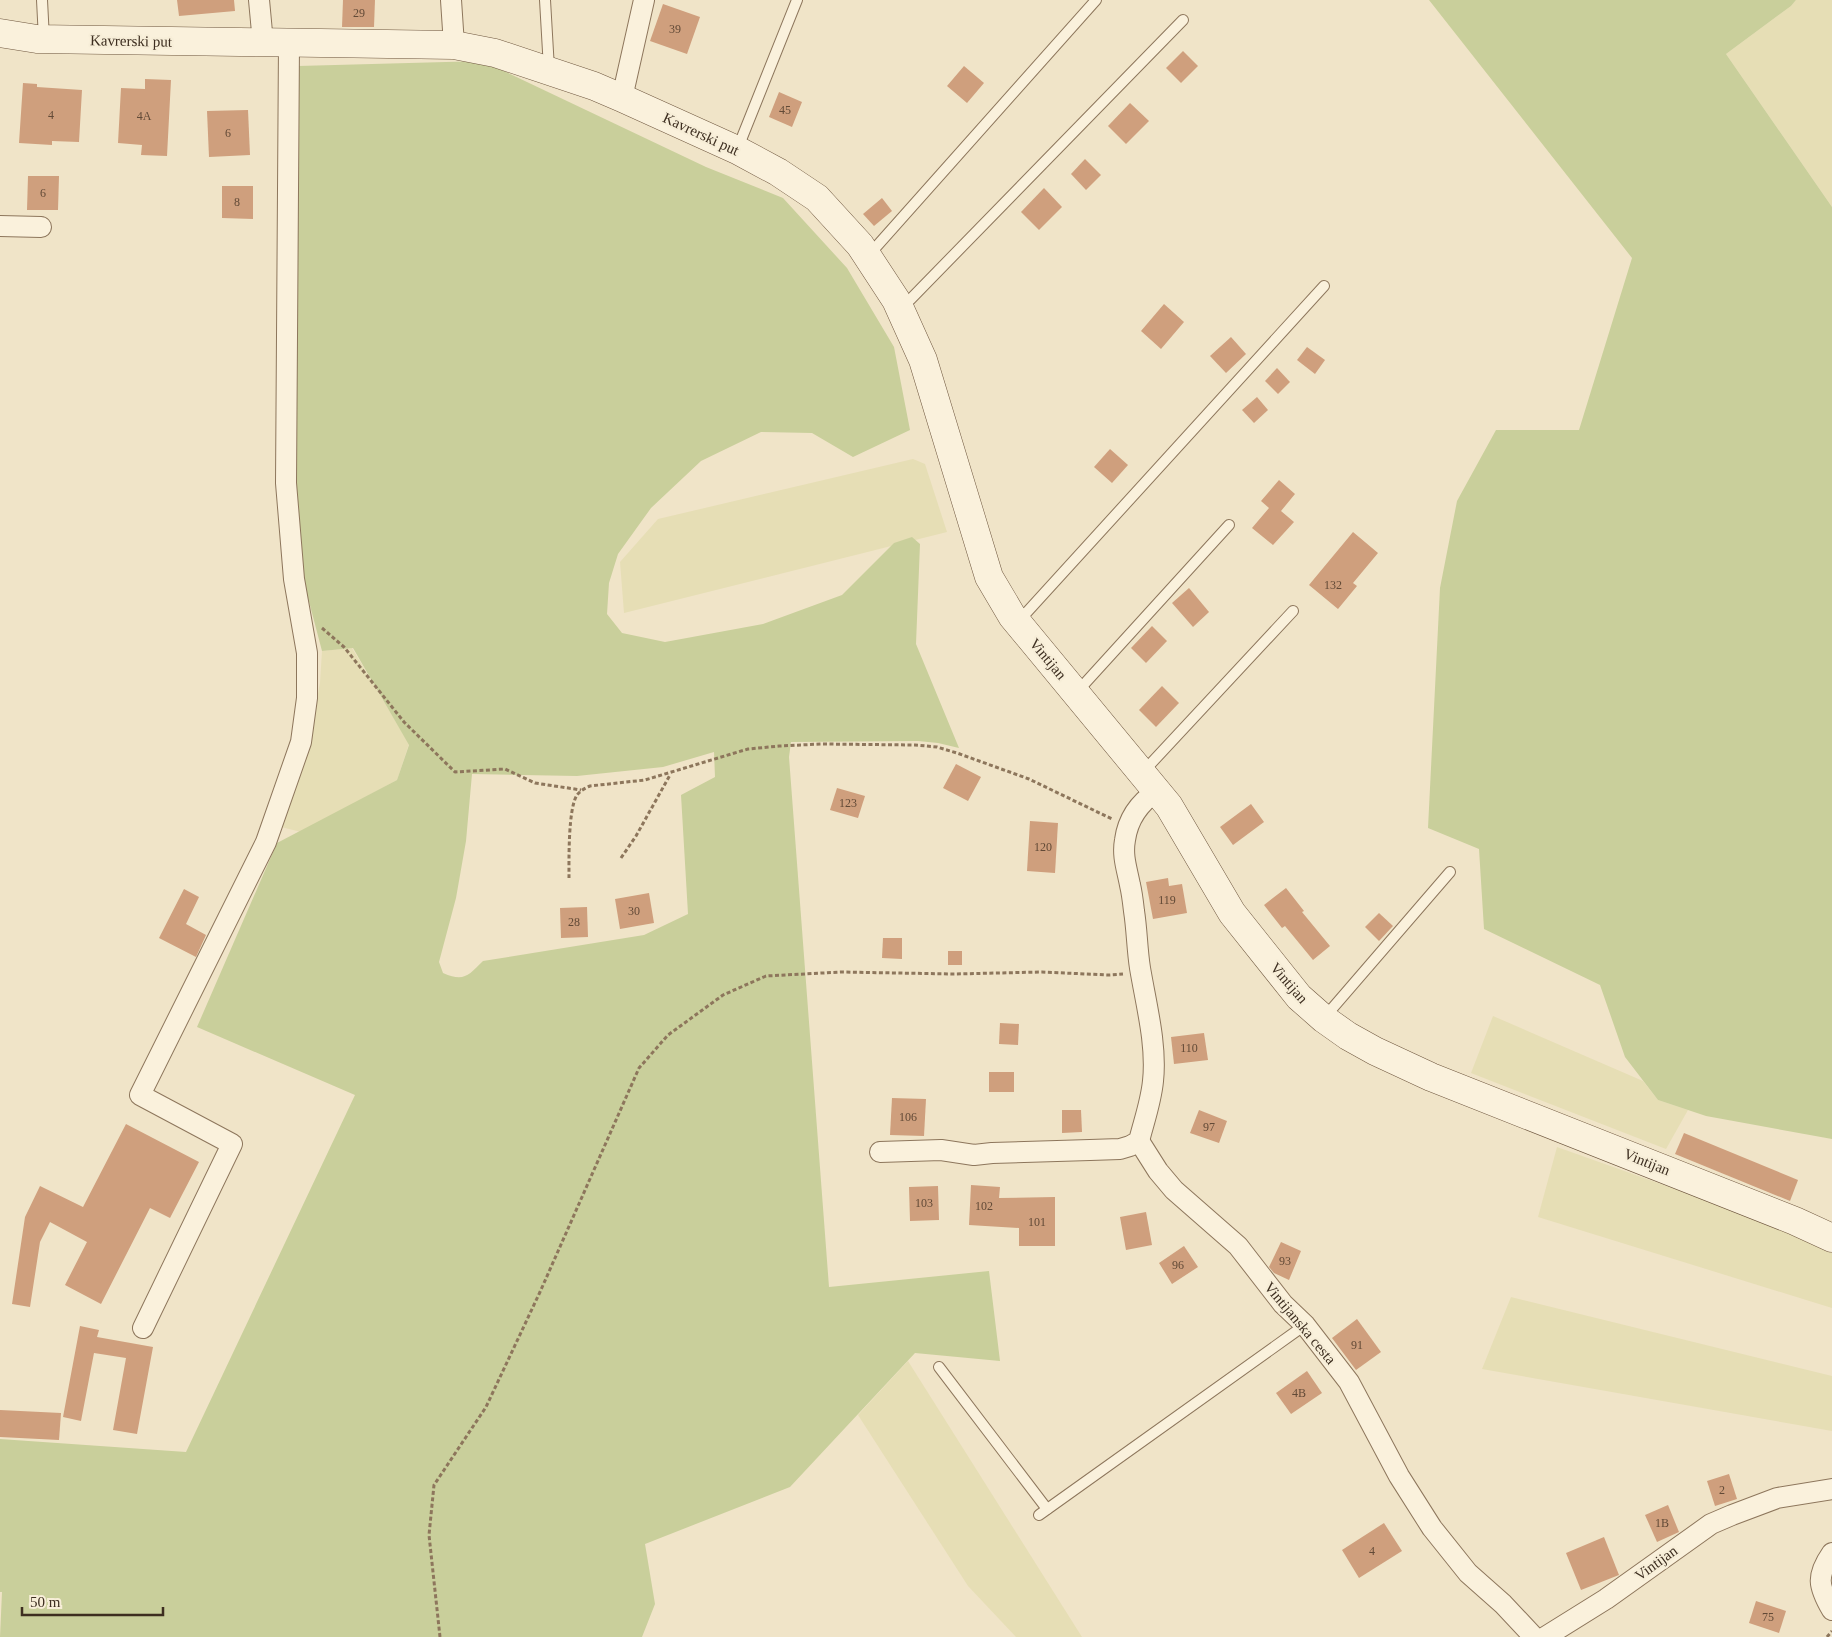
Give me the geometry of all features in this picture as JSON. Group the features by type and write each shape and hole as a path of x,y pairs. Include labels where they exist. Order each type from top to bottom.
{"main road":[{"name":"Kavrerski put","path":"0,33 44,39 454,45 495,53 594,86 737,150 778,172 817,198 860,245 896,300 923,360 961,482"},
{"name":"Vintijan","path":"961,482 989,577 1012,616 1169,806 1232,914 1299,997 1324,1019 1348,1036 1375,1051 1431,1077 1795,1221 1832,1238"}],"street":[{"path":"259,0 263,42"},
{"path":"451,0 454,45"},
{"path":"622,98 644,0"},
{"path":"143,1328 232,1144 140,1095 266,842 301,742 307,698 307,653 294,579 286,483 290,43"},
{"path":"0,226 41,227"},
{"path":"880,1152 941,1150 974,1155 1120,1149 1130,1146 1139,1140 1149,1104 1153,1080 1149,1011 1141,970 1130,883 1125,867 1124,852 1128,826 1141,804 1150,782"},
{"name":"Vintijanska cesta","path":"1139,1140 1158,1171 1174,1190 1238,1246 1283,1304 1305,1325 1349,1382 1399,1476 1432,1528 1468,1573 1503,1604 1534,1637"},
{"name":"Vintijan","path":"1545,1637 1606,1599 1711,1524 1732,1514 1777,1498 1832,1489"},
{"path":"1832,1553 1820,1576 1822,1593 1832,1610"}],"lane":[{"path":"42,0 44,39"},
{"path":"546,0 549,71"},
{"path":"737,150 797,0"},
{"path":"867,257 1096,0"},
{"path":"900,309 1183,20"},
{"path":"1018,622 1324,286"},
{"path":"1076,693 1229,525"},
{"path":"1150,782 1292,611"},
{"path":"1324,1019 1450,872"},
{"path":"939,1367 1043,1512 1305,1325"}],"path":[{"path":"300,609 344,647 404,722 455,772 505,769 534,783 582,790"},
{"path":"568,878 573,805 576,796 582,790 590,786 645,780 671,774 723,756 778,746 915,744 937,747 1029,779 1128,826"},
{"path":"621,858 636,836 671,774"},
{"path":"440,1637 429,1536 434,1485 486,1407 540,1292 639,1068 668,1035 723,995 766,976 841,972 954,974 1067,972 1109,975 1141,970"},
{"path":"1827,1637 1832,1631"}],"shaded area":[{"path":"1796,0 1832,0 1832,207 1726,54 1791,6"},
{"path":"913,459 925,464 947,532 624,613 620,562 658,519"},
{"path":"352,648 409,744 397,780 301,832 281,827 305,762 320,683 322,651"},
{"path":"1493,1016 1643,1081 1658,1100 1688,1110 1666,1149 1471,1073"},
{"path":"1557,1147 1748,1215 1832,1253 1832,1308 1538,1217"},
{"path":"1511,1297 1832,1376 1832,1431 1482,1369"},
{"path":"908,1361 1082,1637 1016,1637 968,1586 858,1415"}],"green space":[{"path":"1429,0 1796,0 1791,6 1726,54 1832,207 1832,1139 1706,1116 1658,1100 1625,1057 1600,985 1484,929 1479,849 1428,828 1440,588 1457,501 1496,430 1579,430 1632,258"},
{"path":"483,61 706,167 783,198 847,268 894,347 910,430 853,457 812,433 761,432 701,461 651,508 618,554 609,583 607,614 622,633 665,642 763,624 842,595 894,543 912,537 920,544 916,644 959,748 918,741 791,742 789,757 829,1287 989,1271 1000,1361 915,1353 790,1487 645,1544 655,1604 642,1637 0,1637 2,1592 0,1592 0,1439 186,1452 355,1095 197,1027 277,843 397,780 409,745 353,648 322,651 296,552 293,306 298,66","holes":["714,752 715,777 681,795 688,914 644,935 483,961 469,974 461,977 443,973 439,962 456,898 466,841 472,774 577,776 663,767"]}],"building":[{"path":"177,0 234,0 235,11 179,16"},
{"path":"343,0 375,0 374,27 342,27"},
{"path":"663,4 700,17 687,54 650,41"},
{"path":"1183,51 1198,66 1181,83 1166,68"},
{"path":"964,66 984,83 967,103 947,86"},
{"path":"145,79 171,80 167,156 141,155 142,145 118,143 121,88 145,89"},
{"path":"23,83 37,84 37,87 82,90 79,142 52,141 52,145 19,143"},
{"path":"779,92 802,102 792,127 769,117"},
{"path":"1130,103 1149,121 1126,144 1108,126"},
{"path":"248,110 250,155 209,157 207,111"},
{"path":"1085,159 1101,175 1086,190 1071,174"},
{"path":"28,176 59,176 58,210 27,210"},
{"path":"222,186 253,186 253,219 222,218"},
{"path":"1044,188 1062,207 1039,230 1021,212"},
{"path":"882,198 892,211 874,226 863,214"},
{"path":"1164,304 1184,322 1161,349 1141,331"},
{"path":"1231,337 1246,354 1226,373 1210,356"},
{"path":"1307,347 1325,360 1315,374 1297,360"},
{"path":"1277,368 1290,382 1278,394 1265,381"},
{"path":"1257,397 1268,410 1254,423 1242,410"},
{"path":"1110,449 1128,465 1112,483 1094,467"},
{"path":"1279,480 1295,494 1281,511 1294,522 1273,545 1252,528 1269,508 1261,501"},
{"path":"1353,532 1378,553 1353,583 1357,586 1338,609 1309,585"},
{"path":"1189,588 1209,612 1193,627 1172,603"},
{"path":"1152,626 1167,641 1146,663 1131,648"},
{"path":"1162,686 1179,703 1156,727 1139,710"},
{"path":"956,764 981,777 968,801 943,788"},
{"path":"837,788 865,796 858,818 830,810"},
{"path":"1251,804 1264,822 1233,845 1220,827"},
{"path":"1030,821 1058,823 1055,873 1027,871"},
{"path":"1168,878 1169,886 1182,884 1187,913 1153,919 1146,882"},
{"path":"1286,888 1304,911 1302,912 1330,946 1313,960 1285,926 1282,928 1264,905"},
{"path":"184,889 199,897 186,924 206,935 196,957 159,938"},
{"path":"649,893 654,923 620,929 615,899"},
{"path":"587,907 588,937 561,938 560,908"},
{"path":"1379,913 1393,926 1379,941 1365,927"},
{"path":"883,938 902,938 902,959 882,958"},
{"path":"948,951 962,951 962,965 948,965"},
{"path":"1000,1023 1019,1024 1018,1045 999,1044"},
{"path":"1204,1033 1208,1060 1174,1064 1171,1037"},
{"path":"989,1072 1014,1072 1014,1092 989,1092"},
{"path":"892,1098 926,1099 924,1136 890,1135"},
{"path":"1062,1110 1081,1110 1082,1132 1062,1133"},
{"path":"1199,1110 1227,1121 1219,1143 1190,1133"},
{"path":"126,1124 199,1162 170,1218 150,1208 101,1304 65,1285 87,1242 50,1222 40,1242 30,1307 12,1304 25,1217 40,1186 83,1207"},
{"path":"1684,1133 1798,1180 1790,1201 1675,1154"},
{"path":"971,1185 1000,1187 999,1198 1055,1197 1055,1246 1019,1246 1019,1228 969,1225"},
{"path":"938,1186 939,1220 910,1221 909,1187"},
{"path":"1146,1212 1152,1245 1126,1250 1120,1217"},
{"path":"1281,1242 1301,1251 1289,1280 1274,1273 1269,1267"},
{"path":"1184,1246 1198,1267 1172,1284 1159,1263"},
{"path":"1357,1319 1381,1352 1356,1370 1332,1338"},
{"path":"80,1326 99,1330 97,1337 153,1347 137,1434 113,1430 126,1358 94,1353 81,1421 63,1417"},
{"path":"1307,1371 1322,1393 1291,1414 1276,1393"},
{"path":"0,1410 61,1413 59,1440 0,1437"},
{"path":"1729,1474 1737,1499 1715,1506 1707,1481"},
{"path":"1668,1505 1679,1532 1657,1542 1645,1515"},
{"path":"1384,1523 1402,1551 1359,1578 1342,1550"},
{"path":"1604,1537 1619,1575 1581,1590 1566,1553"},
{"path":"1756,1601 1786,1611 1779,1633 1749,1623"}]}
